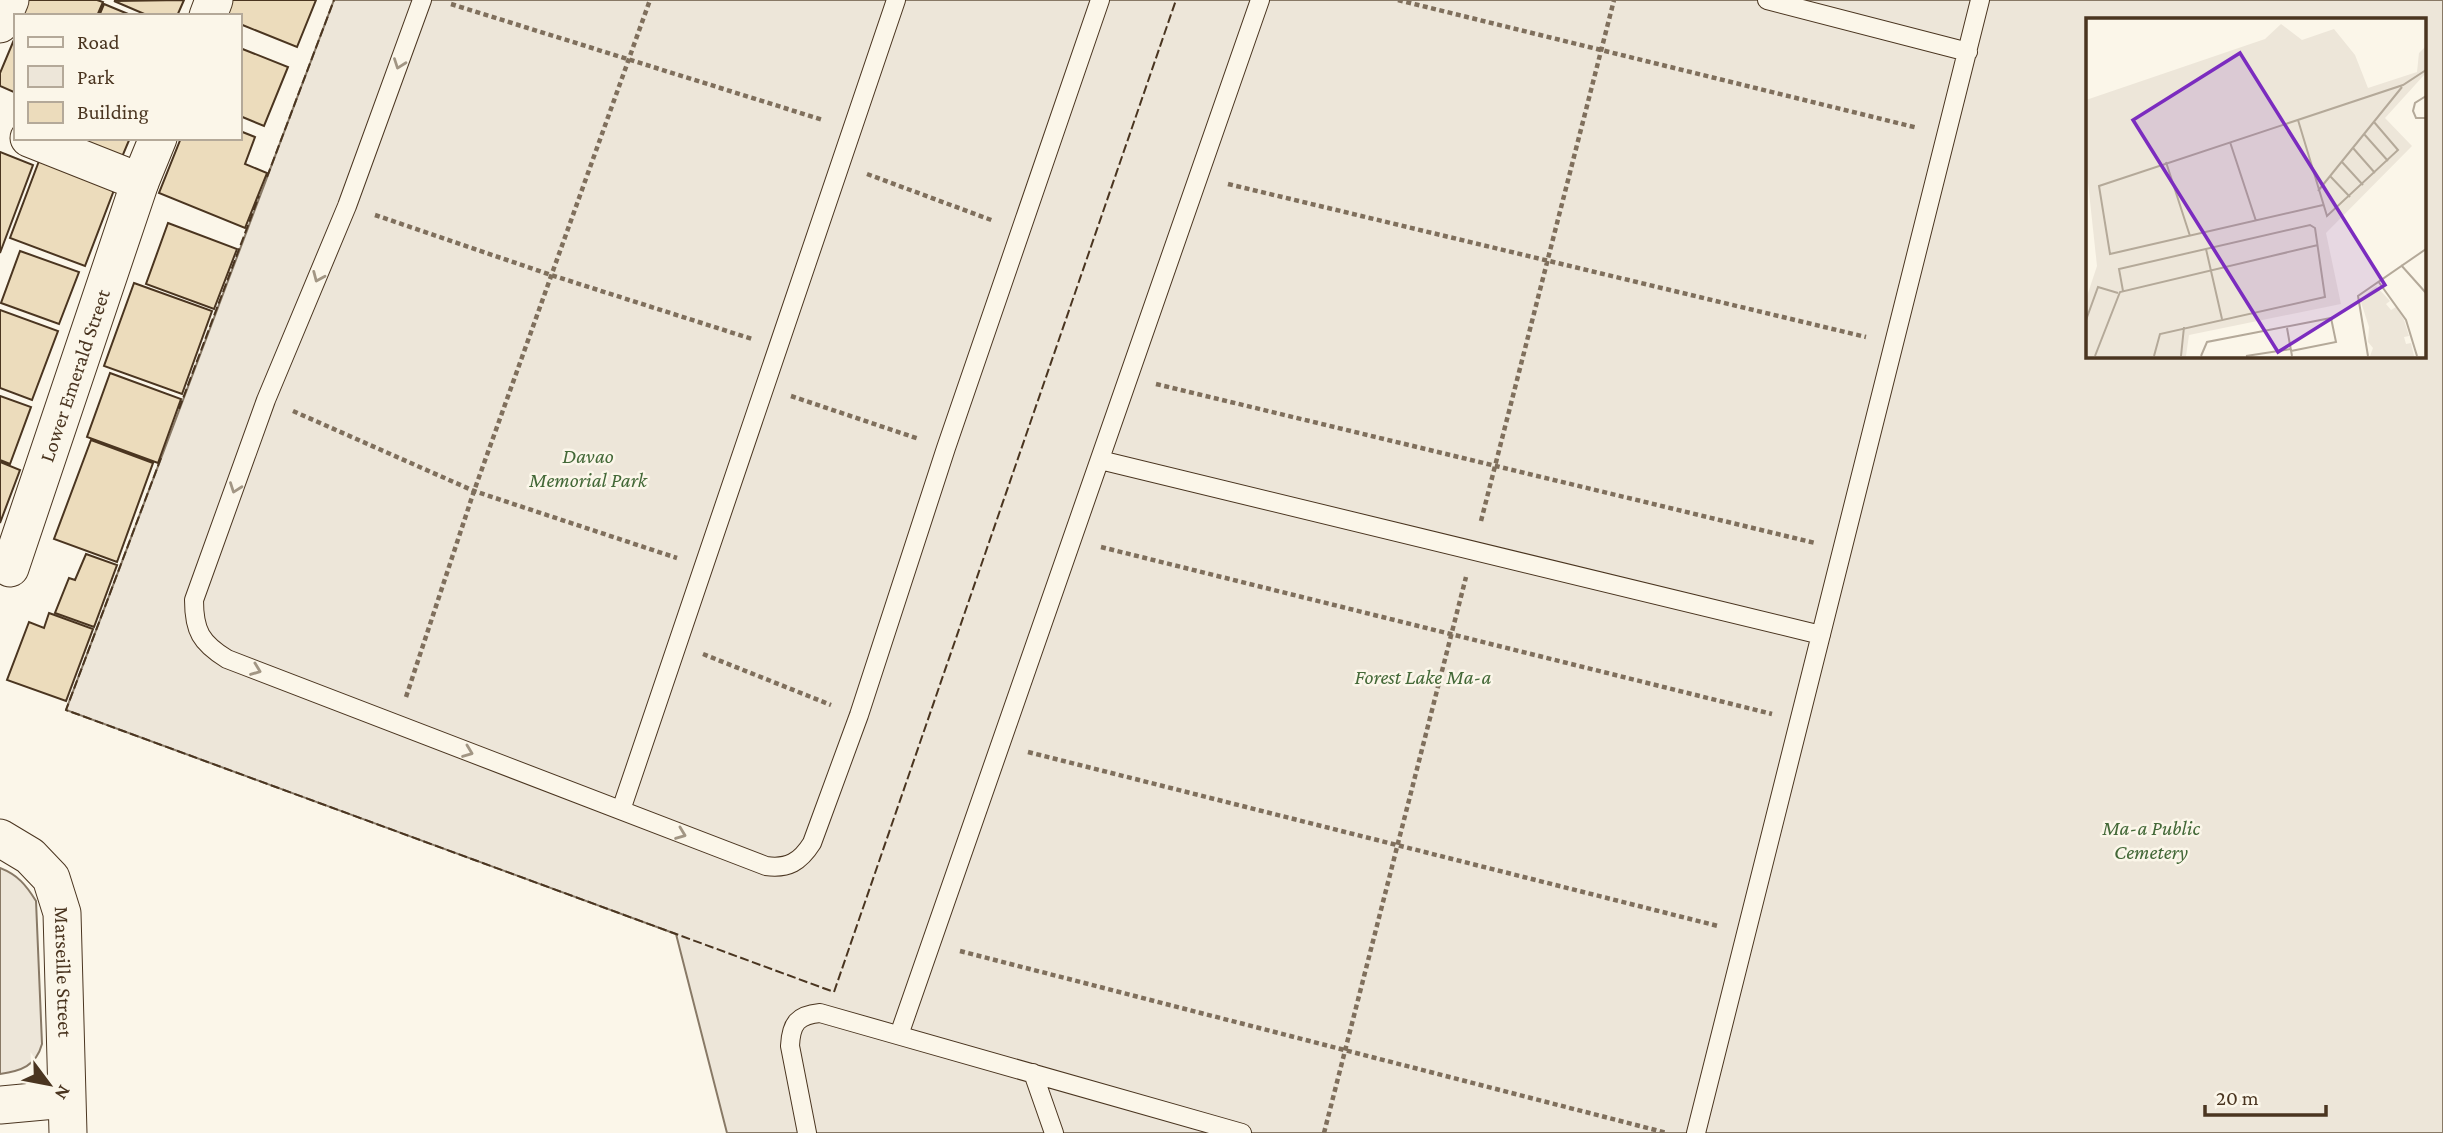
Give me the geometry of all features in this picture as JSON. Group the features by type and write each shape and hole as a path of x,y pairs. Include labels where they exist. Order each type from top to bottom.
{"street":[{"path":"0,24 10,0"},
{"path":"34,140 140,182"},
{"name":"Lower Emerald Street","path":"5,566 157,140"},
{"name":"Marseille Street","path":"0,838 30,856 51,878 62,913 67,1116"},
{"path":"0,1105 67,1116"}],"lane":[{"path":"422,0 347,206 267,400 194,600 194,617 199,635 210,649 227,659 766,866 780,868 794,864 803,857 812,843 859,715 946,448 1100,0"},
{"path":"621,810 896,0"},
{"path":"900,1035 1260,0"},
{"path":"1767,0 1968,52"},
{"path":"1696,1133 1980,0"},
{"path":"1100,460 1821,635"},
{"path":"807,1133 790,1046 790,1032 797,1020 808,1014 820,1013 1242,1133"},
{"path":"1033,1073 1054,1133"}],"path":[{"path":"398,725 474,491 650,0"},
{"path":"1398,0 1946,135"},
{"path":"449,4 852,129"},
{"path":"840,164 1022,232"},
{"path":"1199,177 1894,344"},
{"path":"347,206 777,347"},
{"path":"1129,377 1843,550"},
{"path":"764,387 946,448"},
{"path":"267,400 474,491 702,566"},
{"path":"1073,540 1800,721"},
{"path":"676,644 859,715"},
{"path":"1000,745 1746,933"},
{"path":"932,943 1668,1133"}],"green space":[{"path":"334,0 2443,0 2443,1133 727,1133 676,934 66,710"},
{"path":"0,868 21,881 36,901 42,1044 36,1058 27,1066 0,1074"}],"building":[{"path":"23,0 103,2 98,14 18,14"},
{"path":"184,0 178,14 144,14 114,1"},
{"path":"226,0 316,0 297,47 242,25 242,14 221,14"},
{"path":"104,4 128,14 100,14"},
{"path":"14,40 14,92 0,86 0,73"},
{"path":"242,49 288,67 264,126 242,117"},
{"path":"242,132 255,137 245,164 267,173 245,228 159,193 180,140 242,140"},
{"path":"82,140 129,140 122,157"},
{"path":"0,152 33,165 0,253"},
{"path":"39,161 114,190 85,266 10,238"},
{"path":"168,223 237,249 214,309 146,284"},
{"path":"20,251 79,272 59,324 1,303"},
{"path":"134,283 212,311 182,394 104,366"},
{"path":"0,310 58,331 32,400 0,388"},
{"path":"110,373 181,399 158,463 87,437"},
{"path":"0,396 31,407 10,464 0,460"},
{"path":"91,440 153,463 117,562 54,539"},
{"path":"0,462 20,470 0,523"},
{"path":"86,554 117,565 94,627 55,613 69,578 75,580"},
{"path":"49,613 93,629 66,701 7,680 29,622 44,628"}],"fence":[{"path":"267,177 334,0"},
{"path":"161,458 66,710 834,992 1176,0"},
{"path":"179,409 259,196"}],"park label":[{"name":"Davao Memorial Park","path":"588,468"},
{"name":"Forest Lake Ma-a","path":"1423,677"},
{"name":"Ma-a Public Cemetery","path":"2151,840"}]}
